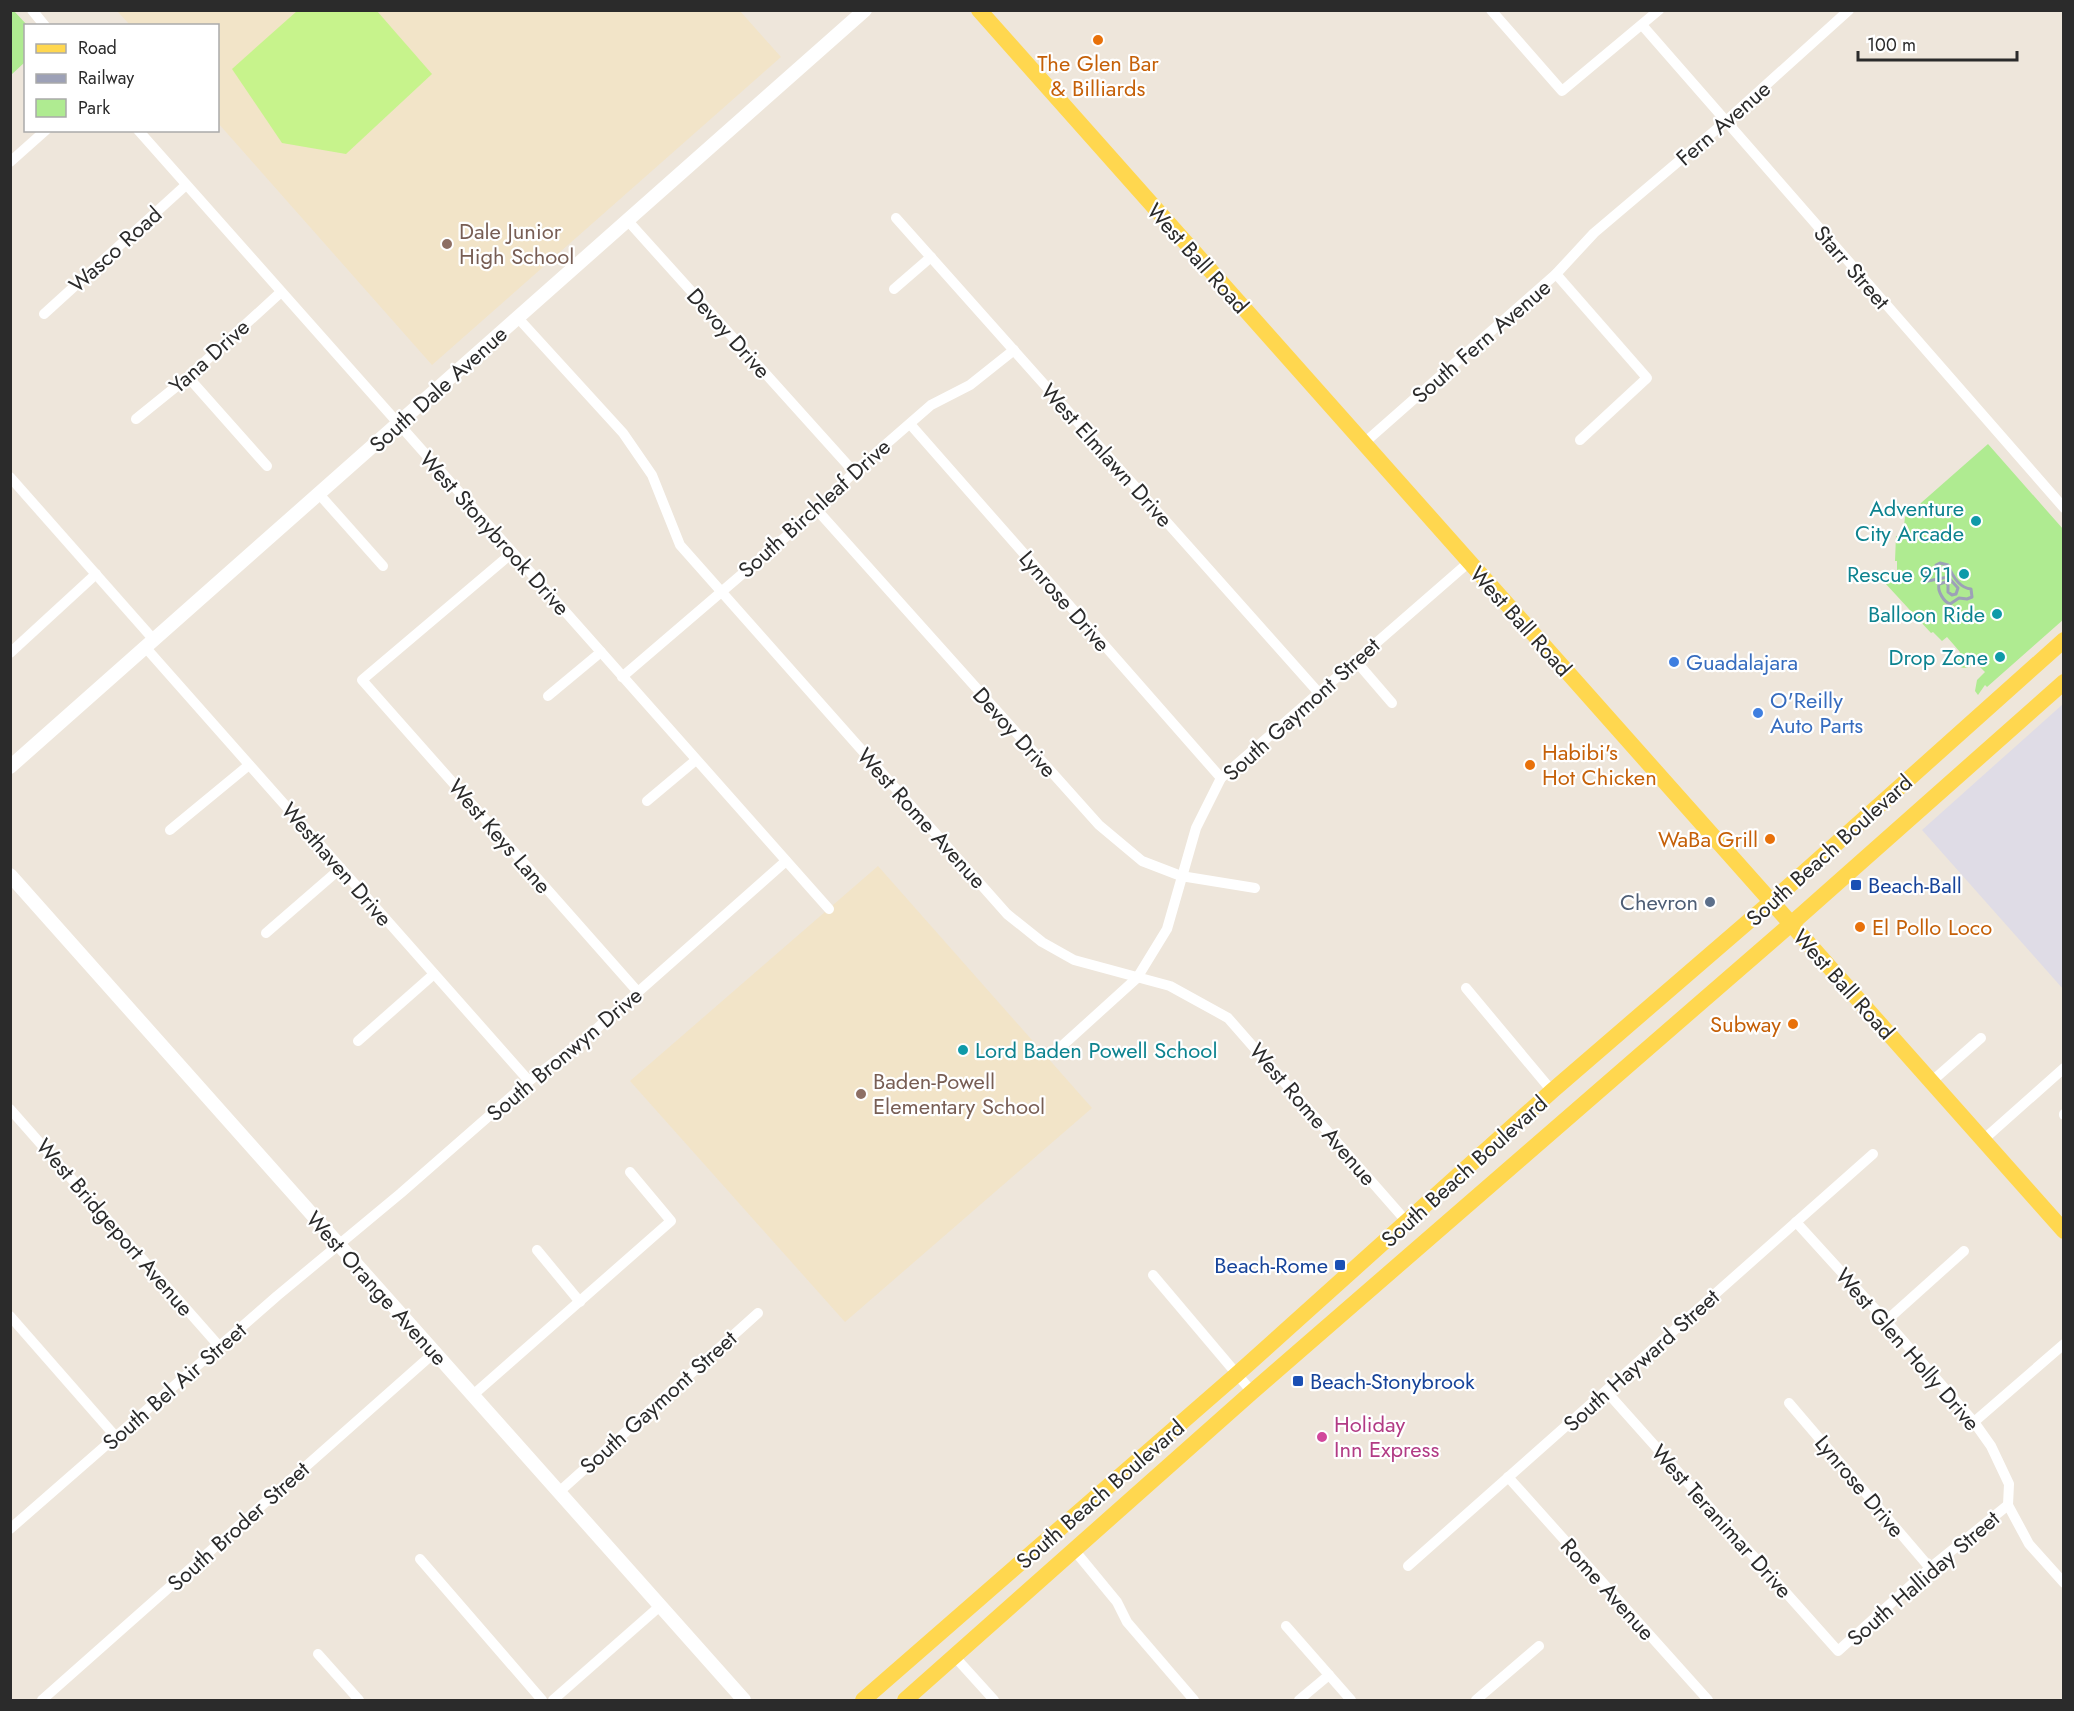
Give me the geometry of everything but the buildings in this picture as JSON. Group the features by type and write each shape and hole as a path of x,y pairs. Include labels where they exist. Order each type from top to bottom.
{"main road":[{"name":"West Ball Road","path":"978,10 2064,1231"},
{"name":"South Beach Boulevard","path":"863,1701 1236,1375 1552,1091 1771,902 2064,640"},
{"name":"South Beach Boulevard","path":"905,1701 1252,1392 1791,924 2064,682"}],"street":[{"path":"32,10 43,24"},
{"name":"South Dale Avenue","path":"10,767 865,10"},
{"path":"1491,10 1562,91 1659,10"},
{"name":"Fern Avenue","path":"1594,233 1725,122 1849,10"},
{"name":"Starr Street","path":"1642,25 2064,508"},
{"path":"10,162 44,132"},
{"name":"West Stonybrook Drive","path":"140,132 829,909"},
{"name":"Wasco Road","path":"44,314 186,185"},
{"name":"West Elmlawn Drive","path":"896,218 1318,692"},
{"name":"Devoy Drive","path":"628,221 854,472"},
{"name":"South Fern Avenue","path":"1363,444 1556,274 1594,233"},
{"path":"894,289 931,257"},
{"path":"1556,274 1647,378 1580,440"},
{"name":"Yana Drive","path":"136,419 188,377 281,292"},
{"name":"West Rome Avenue","path":"518,318 623,433 652,474 680,545 1007,914 1042,942 1074,960 1170,986 1228,1018 1407,1222"},
{"name":"South Birchleaf Drive","path":"622,676 817,510 854,472 931,405 970,385 1014,350"},
{"path":"188,377 267,466"},
{"name":"Lynrose Drive","path":"910,423 1221,778"},
{"name":"Westhaven Drive","path":"12,481 96,574 249,765 529,1081"},
{"path":"319,494 383,566"},
{"name":"Devoy Drive","path":"817,510 1099,825 1142,861 1181,876 1255,888"},
{"name":"West Keys Lane","path":"512,552 362,680 638,992"},
{"name":"South Gaymont Street","path":"1052,1055 1137,978 1167,929 1196,828 1221,778 1468,563"},
{"path":"10,653 96,574"},
{"path":"548,696 601,652"},
{"path":"1355,660 1392,702"},
{"path":"647,801 696,760"},
{"path":"170,831 249,765"},
{"name":"South Bronwyn Drive","path":"339,1244 529,1081 585,1039 786,861"},
{"path":"267,933 341,868"},
{"name":"West Orange Avenue","path":"10,875 744,1701"},
{"path":"358,1041 434,974"},
{"path":"1466,988 1552,1091"},
{"path":"1931,1082 1981,1038"},
{"path":"1983,1140 2064,1068"},
{"name":"West Bridgeport Avenue","path":"10,1109 219,1346"},
{"name":"South Hayward Street","path":"1408,1566 1873,1154"},
{"path":"473,1395 671,1221 630,1172"},
{"name":"West Glen Holly Drive","path":"1796,1222 1974,1422 2014,1483 2008,1505"},
{"name":"South Bel Air Street","path":"11,1528 339,1244"},
{"path":"537,1250 580,1302"},
{"path":"1886,1321 1964,1251"},
{"path":"1153,1275 1252,1392"},
{"name":"South Gaymont Street","path":"559,1492 758,1313"},
{"path":"10,1316 116,1437"},
{"path":"1974,1422 2064,1344"},
{"name":"South Broder Street","path":"42,1701 435,1352"},
{"name":"West Teranimar Drive","path":"1606,1391 1838,1651"},
{"name":"Lynrose Drive","path":"1790,1403 1930,1569"},
{"name":"Rome Avenue","path":"1509,1477 1708,1701"},
{"path":"2008,1505 2029,1544 2064,1583"},
{"name":"South Halliday Street","path":"1838,1651 1930,1569 2008,1505"},
{"path":"1075,1551 1117,1602 1127,1623 1194,1701"},
{"path":"420,1559 542,1701"},
{"path":"553,1701 660,1606"},
{"path":"1286,1626 1351,1701"},
{"path":"1476,1701 1539,1646"},
{"path":"318,1654 359,1701"},
{"path":"956,1657 994,1701"},
{"path":"1299,1701 1329,1675"}],"shaded area":[{"name":"Dale Junior High School","path":"117,11 740,11 781,57 432,365 219,124 219,24 129,24"},
{"path":"2063,704 2063,989 1922,830"},
{"name":"Baden-Powell Elementary School","path":"878,866 1092,1108 845,1322 630,1081"}],"green space":[{"path":"11,10 26,24 24,24 24,63 11,75"},
{"path":"297,11 377,11 432,74 346,154 282,143 232,69"},
{"path":"1988,444 2063,529 2064,619 1987,687 1985,685 1978,695 1975,691 1977,680 1985,672 1976,663 1966,668 1959,666 1956,660 1960,652 1947,637 1942,641 1933,632 1931,633 1885,583 1897,572 1896,536 1907,536 1904,526 1905,517"}],"railway":[{"path":"1928,571 1925,575 1928,581 1948,577 1958,588 1956,594 1952,595 1948,592 1946,582 1939,584 1940,593 1948,603 1959,598 1972,597 1971,589 1960,584 1948,565 1940,563 1936,565"}],"place":[{"name":"The Glen Bar & Billiards","path":"1098,40"},
{"name":"Dale Junior High School","path":"447,244"},
{"name":"Adventure City Arcade","path":"1976,521"},
{"name":"Rescue 911","path":"1964,574"},
{"name":"Balloon Ride","path":"1997,614"},
{"name":"Drop Zone","path":"2000,657"},
{"name":"Guadalajara","path":"1674,662"},
{"name":"O'Reilly Auto Parts","path":"1758,713"},
{"name":"Habibi's Hot Chicken","path":"1530,765"},
{"name":"WaBa Grill","path":"1770,839"},
{"name":"Beach-Ball","path":"1856,885"},
{"name":"Chevron","path":"1710,902"},
{"name":"El Pollo Loco","path":"1860,927"},
{"name":"Subway","path":"1793,1024"},
{"name":"Lord Baden Powell School","path":"963,1050"},
{"name":"Baden-Powell Elementary School","path":"861,1094"},
{"name":"Beach-Rome","path":"1340,1265"},
{"name":"Beach-Stonybrook","path":"1298,1381"},
{"name":"Holiday Inn Express","path":"1322,1437"}]}
